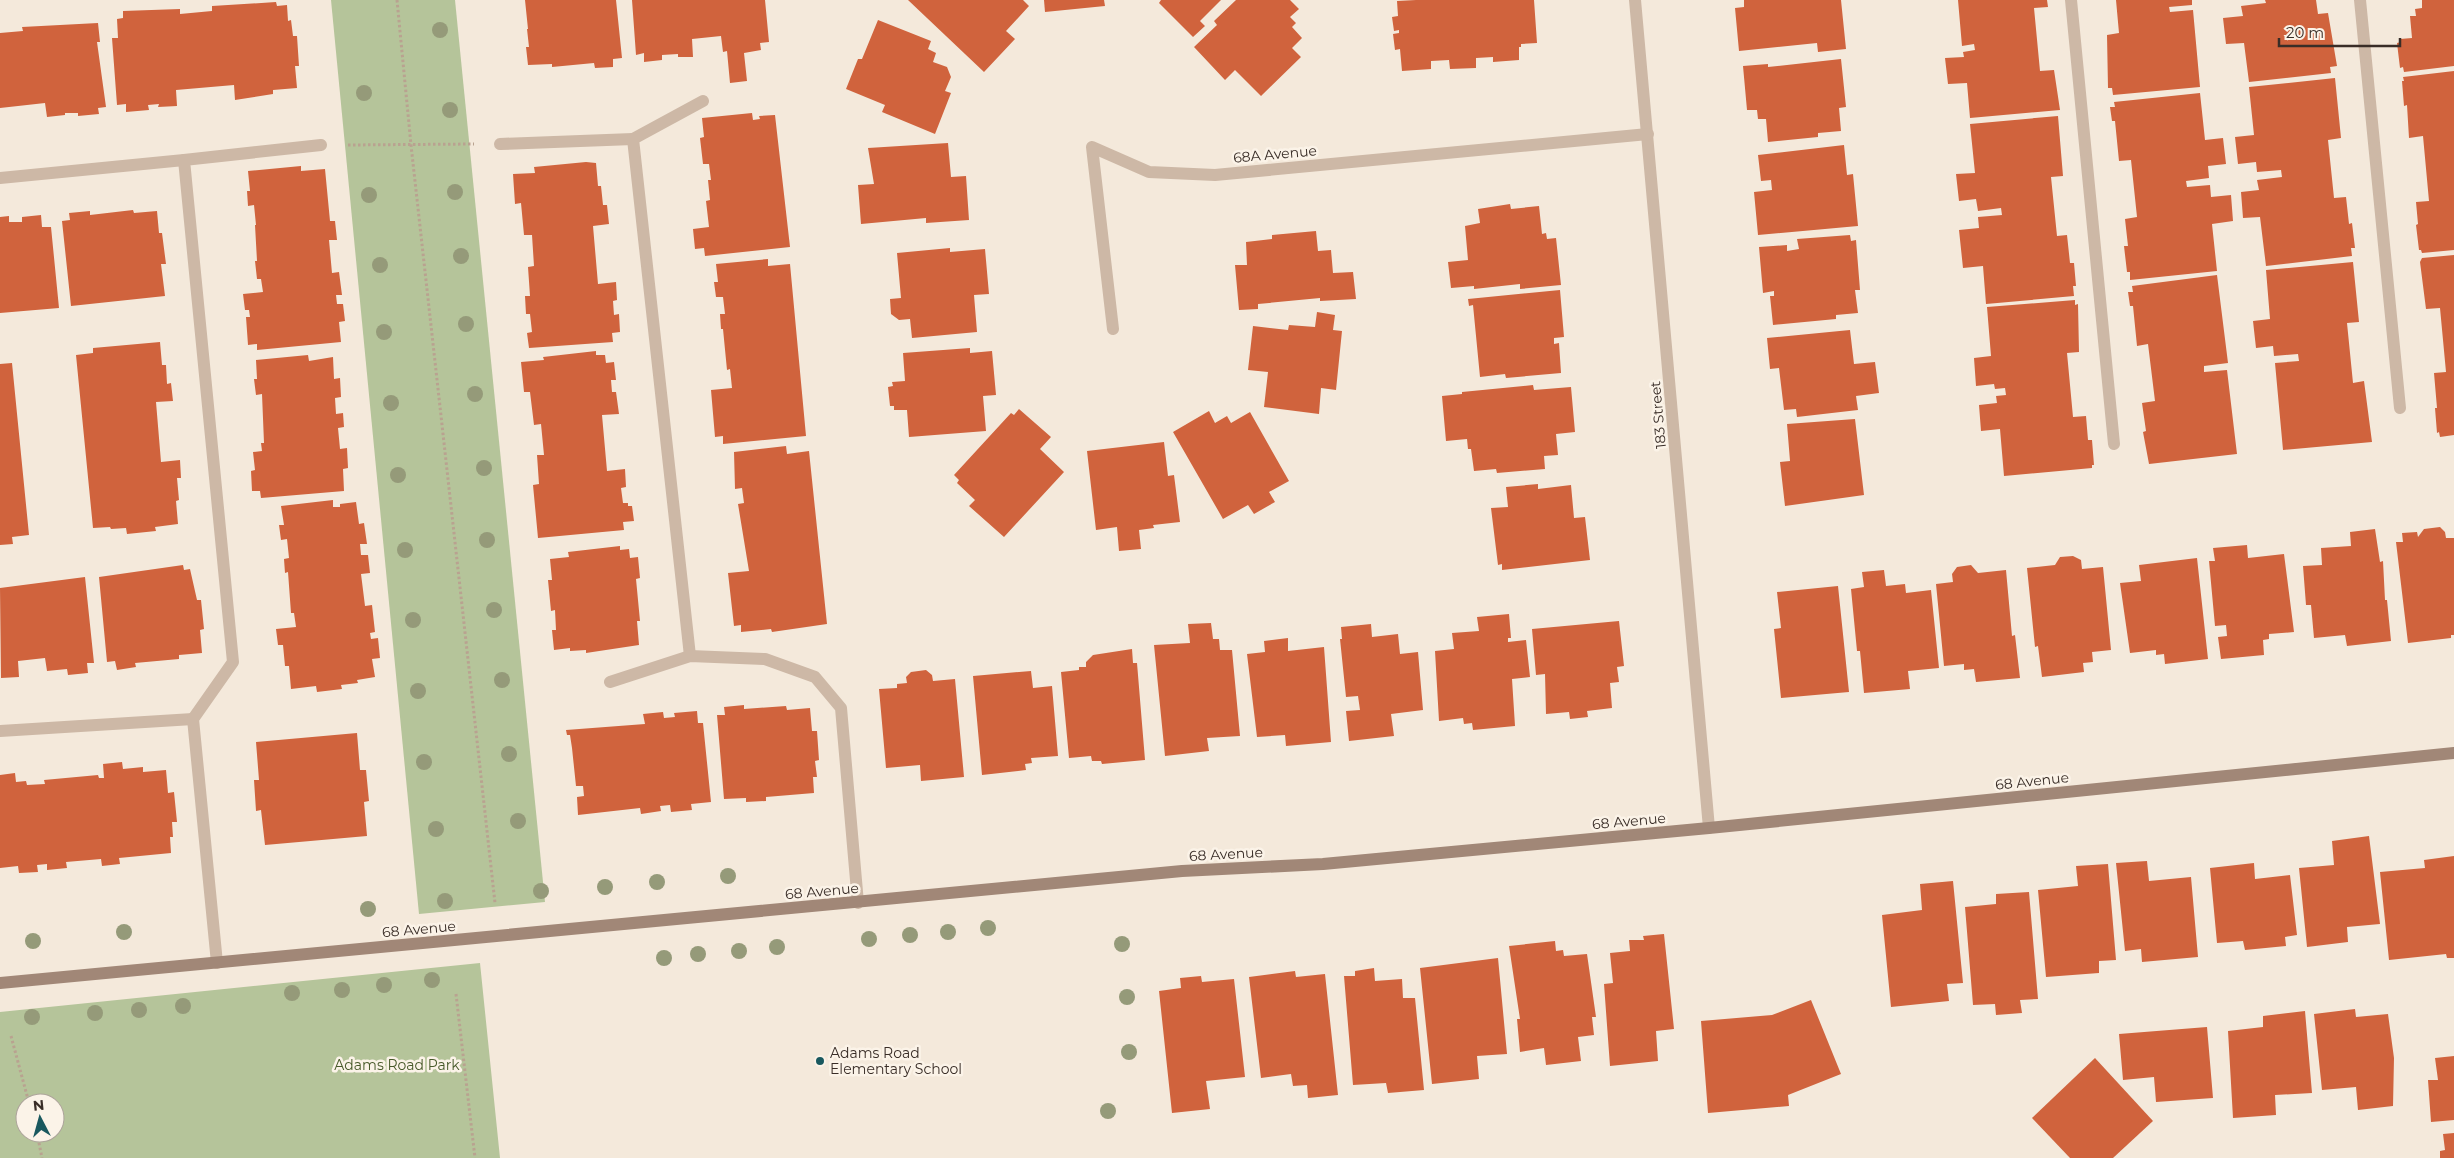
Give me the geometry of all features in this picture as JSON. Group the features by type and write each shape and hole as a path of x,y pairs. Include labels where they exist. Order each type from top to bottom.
{"street":[{"name":"183 Street","path":"1635,0 1709,828"},
{"path":"2071,0 2114,444"},
{"path":"2360,0 2400,408"},
{"path":"500,144 633,139 703,101"},
{"name":"68A Avenue","path":"1113,329 1092,147 1149,172 1215,175 1648,134"},
{"path":"633,139 690,656"},
{"path":"0,178 321,145"},
{"path":"184,160 233,662 192,719 217,963"},
{"path":"610,682 690,656 765,659 815,676 841,708 858,903"},
{"path":"0,731 192,719"},
{"name":"68 Avenue","path":"0,984 1182,871 1323,864 1709,828 2454,753"}],"path":[{"path":"397,0 411,145 495,903"},
{"path":"321,145 500,144"},
{"path":"456,994 476,1158"},
{"path":"11,1036 26,1093"},
{"path":"39,1143 42,1158"}],"green space":[{"path":"331,0 455,0 545,902 419,914"},
{"name":"Adams Road Park","path":"480,963 500,1158 0,1158 0,1012"}],"building":[{"path":"525,0 616,0 622,58 613,59 613,67 595,68 594,63 552,67 552,64 528,65 526,47 529,47"},
{"path":"632,0 765,0 769,42 760,43 761,50 744,53 747,81 730,83 727,51 723,52 721,36 692,39 693,57 678,57 678,54 662,55 662,60 644,62 644,53 636,55"},
{"path":"908,0 1023,0 1029,6 1006,31 1015,39 984,72"},
{"path":"1044,0 1104,0 1105,6 1045,12"},
{"path":"1161,0 1221,0 1200,21 1205,26 1193,37 1159,3"},
{"path":"1236,0 1290,0 1299,9 1290,17 1296,23 1292,27 1302,38 1292,48 1301,57 1261,96 1235,70 1225,80 1194,47 1217,25 1214,21"},
{"path":"1534,0 1537,43 1521,44 1521,47 1519,47 1519,60 1493,62 1493,57 1476,58 1476,68 1450,69 1449,60 1431,61 1431,69 1402,71 1400,49 1395,50 1393,34 1399,33 1399,30 1394,31 1392,17 1398,16 1397,1"},
{"path":"1744,0 1841,0 1846,49 1818,52 1817,43 1739,51 1735,8 1744,7"},
{"path":"1958,0 2047,0 2048,7 2034,8 2040,71 2054,70 2060,110 1970,118 1967,83 1948,84 1945,58 1964,57 1963,52 1975,50 1974,44 1962,46"},
{"path":"2116,0 2192,0 2192,5 2169,7 2170,12 2193,10 2200,87 2113,95 2112,88 2108,88 2107,35 2119,33"},
{"path":"2265,0 2316,0 2318,14 2328,13 2337,66 2330,67 2331,73 2249,82 2244,43 2226,44 2223,18 2243,16 2241,6 2266,3"},
{"path":"2422,0 2454,0 2454,66 2404,72 2403,67 2400,68 2397,43 2401,42 2400,39 2412,38 2410,16 2416,16 2415,9 2422,8"},
{"path":"276,2 277,6 287,5 288,21 291,20 293,36 297,36 299,66 295,66 297,88 273,90 273,94 235,100 234,85 176,90 177,106 158,107 159,104 148,105 149,110 126,112 126,104 117,105 112,38 118,38 117,19 123,18 123,11 180,9 180,14 212,11 212,6"},
{"path":"878,20 931,41 928,49 936,53 933,62 947,67 951,77 945,91 951,93 935,134 882,112 885,105 846,89 858,59 862,59"},
{"path":"98,23 100,42 97,42 106,107 98,108 99,114 78,116 78,113 65,113 65,115 47,117 45,103 0,108 0,33 23,31 22,27"},
{"path":"1841,59 1846,107 1839,108 1841,131 1818,133 1818,137 1768,142 1766,119 1758,119 1757,110 1747,110 1743,66 1768,64 1768,67"},
{"path":"2454,71 2454,250 2422,253 2419,250 2416,225 2418,224 2416,202 2429,201 2423,136 2409,138 2407,105 2404,106 2402,81 2404,81 2403,77"},
{"path":"2335,78 2341,138 2328,140 2334,198 2346,197 2349,224 2352,223 2355,248 2351,248 2352,256 2266,266 2260,217 2243,218 2241,192 2259,190 2257,180 2282,177 2281,170 2257,172 2256,162 2238,164 2235,137 2254,135 2249,87"},
{"path":"2200,93 2205,140 2223,138 2226,164 2208,166 2209,178 2186,181 2187,187 2210,185 2211,197 2231,195 2233,221 2212,224 2217,271 2130,280 2130,272 2127,272 2124,246 2128,246 2125,219 2137,217 2131,160 2119,161 2115,121 2112,121 2110,107 2115,107 2114,102"},
{"path":"752,113 753,120 760,119 759,116 775,115 790,247 705,256 704,248 695,249 693,229 709,227 706,201 710,200 708,180 711,180 709,164 703,164 700,138 704,137 702,118"},
{"path":"2058,116 2063,176 2051,177 2057,236 2067,235 2070,263 2074,263 2076,286 2073,286 2074,296 1986,304 1983,266 1963,268 1959,230 1979,228 1978,217 2002,215 2001,208 1978,211 1976,199 1959,201 1956,174 1975,173 1970,124"},
{"path":"948,143 951,177 966,176 969,220 926,223 926,218 861,224 858,185 874,184 868,148"},
{"path":"1844,145 1847,175 1853,174 1858,226 1758,235 1754,192 1772,190 1771,180 1761,181 1758,155"},
{"path":"586,162 596,163 598,186 601,186 603,205 607,205 609,224 593,226 598,284 616,282 617,300 613,301 614,315 619,314 620,332 612,333 613,342 529,348 527,333 532,332 530,314 526,314 525,296 530,296 528,267 534,266 532,235 524,235 521,203 515,204 513,174 535,173 534,167"},
{"path":"301,166 301,171 325,169 330,221 335,221 337,240 329,240 332,273 339,272 342,295 336,295 337,304 343,304 345,321 339,322 341,342 257,350 257,344 248,345 246,317 250,317 249,310 245,310 243,294 263,292 261,279 257,279 255,261 257,261 256,225 254,205 248,206 247,191 250,191 248,171"},
{"path":"1510,204 1511,209 1539,206 1542,234 1546,233 1547,239 1556,238 1561,285 1520,289 1520,284 1474,289 1474,286 1451,288 1448,262 1468,260 1465,226 1480,223 1478,209"},
{"path":"133,210 134,213 157,211 159,233 162,233 166,264 161,264 165,296 71,306 62,221 70,220 69,213 90,211 90,215"},
{"path":"41,215 42,227 51,227 59,308 0,313 0,217 9,216 9,222 22,222 22,217"},
{"path":"1316,231 1318,251 1331,250 1333,273 1353,272 1356,299 1320,301 1320,298 1258,304 1258,309 1239,310 1235,265 1247,265 1246,242 1272,239 1272,235"},
{"path":"1850,235 1851,241 1856,240 1860,290 1855,290 1858,313 1836,315 1836,319 1773,325 1770,296 1774,296 1774,291 1763,293 1759,247 1787,245 1787,251 1799,249 1797,239"},
{"path":"950,248 950,252 985,249 989,294 974,295 977,332 912,338 910,319 899,320 891,314 890,299 901,298 897,253"},
{"path":"2454,255 2454,435 2440,437 2439,432 2437,433 2434,373 2446,372 2440,308 2426,309 2420,262 2422,258"},
{"path":"768,259 768,266 790,264 806,436 723,444 723,436 715,437 711,390 732,388 730,369 727,370 723,329 721,329 720,314 725,314 723,297 716,297 714,282 718,282 716,264"},
{"path":"2353,262 2359,322 2347,323 2353,383 2364,381 2372,442 2283,450 2275,363 2299,361 2298,354 2274,356 2273,346 2256,348 2253,321 2270,319 2266,270"},
{"path":"2217,275 2228,363 2204,366 2204,372 2227,370 2237,454 2149,464 2143,432 2146,431 2142,403 2155,401 2148,344 2137,346 2133,306 2130,306 2128,292 2133,292 2132,286"},
{"path":"1560,290 1564,337 1554,338 1554,344 1559,343 1561,373 1506,378 1505,374 1480,377 1473,305 1469,306 1468,299"},
{"path":"2075,300 2075,305 2078,304 2079,352 2067,353 2073,417 2086,416 2088,440 2092,440 2094,465 2092,465 2092,468 2004,476 2000,429 1981,431 1979,405 1997,403 1996,396 2006,395 2005,388 1995,389 1994,384 1976,386 1974,358 1991,356 1987,307"},
{"path":"1317,312 1335,315 1333,330 1342,331 1336,390 1321,388 1319,414 1264,407 1268,372 1248,370 1253,326 1288,330 1289,325 1315,327"},
{"path":"1850,330 1854,364 1875,362 1879,393 1856,396 1858,410 1797,417 1796,409 1784,410 1779,368 1770,369 1767,338"},
{"path":"160,342 162,365 166,365 167,384 171,383 173,401 156,402 161,462 180,460 181,478 177,478 179,500 176,501 178,524 155,527 156,531 127,534 126,528 93,528 76,355 93,353 93,348"},
{"path":"970,348 970,353 992,351 996,395 983,396 986,431 909,437 907,410 894,410 894,406 890,406 888,387 893,386 892,382 905,381 903,353"},
{"path":"596,351 596,355 605,355 606,363 614,362 616,380 611,380 612,392 616,392 619,414 602,415 607,471 625,469 626,487 621,488 623,503 628,503 628,506 632,506 634,521 623,522 624,530 538,538 533,485 539,484 537,455 544,455 541,424 534,425 530,392 524,392 521,362 544,360 543,357"},
{"path":"308,355 309,361 333,357 334,379 340,378 341,397 335,398 336,414 343,413 344,427 338,428 340,449 347,448 348,468 343,469 344,491 261,498 260,491 252,491 251,471 255,470 253,452 262,451 261,443 264,443 262,394 256,395 254,379 257,379 256,360"},
{"path":"12,363 29,535 12,537 13,544 0,545 0,364"},
{"path":"1533,385 1534,390 1571,387 1575,432 1556,434 1558,455 1544,456 1545,469 1497,473 1496,469 1474,471 1471,449 1468,449 1467,439 1446,441 1442,396 1462,394 1462,392"},
{"path":"1019,409 1051,437 1040,449 1064,472 1004,537 969,506 975,500 957,483 959,480 954,475 1011,413 1014,415"},
{"path":"1209,411 1215,423 1227,416 1231,423 1250,412 1289,481 1269,492 1275,502 1254,514 1248,505 1223,519 1173,432"},
{"path":"1855,419 1864,495 1785,506 1780,462 1790,461 1787,424"},
{"path":"1164,442 1168,476 1174,475 1180,522 1153,525 1154,528 1139,530 1141,549 1119,551 1117,527 1096,530 1087,451"},
{"path":"786,446 787,454 809,451 827,624 772,632 771,629 741,632 741,625 734,626 728,573 749,571 738,504 744,503 742,488 735,489 734,452"},
{"path":"1538,484 1538,489 1571,485 1574,518 1585,517 1590,560 1502,570 1502,564 1498,565 1491,508 1508,507 1506,487"},
{"path":"333,500 333,507 356,502 359,524 364,523 367,544 360,544 361,555 368,555 370,573 361,574 365,606 372,605 375,632 370,633 371,639 378,638 380,658 372,659 375,677 357,680 358,683 341,685 342,689 317,692 316,686 291,689 289,666 285,666 283,645 278,645 276,629 296,627 294,613 291,613 288,572 285,573 284,559 289,558 287,539 281,540 279,525 284,525 281,506"},
{"path":"2440,527 2445,532 2446,538 2454,538 2454,635 2451,635 2451,638 2408,643 2396,542 2403,542 2402,533 2417,532 2418,537 2424,529"},
{"path":"2375,529 2380,562 2383,561 2385,600 2387,600 2391,641 2347,646 2345,635 2314,638 2311,605 2306,605 2303,566 2322,565 2321,548 2351,546 2350,532"},
{"path":"2247,545 2248,558 2284,554 2294,632 2269,634 2269,639 2263,640 2264,655 2221,659 2218,637 2227,636 2226,625 2215,626 2209,561 2215,561 2213,548"},
{"path":"620,546 620,550 629,549 630,558 638,557 640,578 636,579 640,621 637,621 639,645 586,653 586,650 570,651 570,648 554,650 552,630 556,630 555,610 551,611 548,580 552,580 550,559 569,557 568,552"},
{"path":"2073,556 2081,560 2082,569 2103,567 2111,650 2092,652 2093,662 2083,663 2084,672 2042,677 2038,646 2035,647 2027,568 2055,565 2060,557"},
{"path":"2197,558 2208,659 2165,664 2164,654 2156,655 2156,650 2130,653 2120,583 2141,581 2139,565"},
{"path":"183,565 184,570 190,569 197,600 201,600 204,629 200,630 202,653 179,655 179,659 135,663 136,667 117,670 115,661 107,662 99,577"},
{"path":"1971,565 1978,573 2006,570 2012,636 2015,635 2020,678 1976,682 1974,669 1964,670 1964,664 1944,666 1936,584 1953,582 1952,574 1957,567"},
{"path":"1884,570 1886,586 1905,584 1906,593 1931,590 1939,668 1908,671 1910,689 1864,693 1860,651 1857,651 1851,589 1864,587 1862,572"},
{"path":"85,577 94,663 87,663 88,673 68,675 67,669 47,671 45,658 18,661 19,677 1,678 0,588"},
{"path":"1838,586 1849,692 1781,698 1774,629 1781,628 1777,592"},
{"path":"1509,614 1511,638 1508,638 1508,642 1526,640 1530,677 1512,679 1515,726 1473,730 1472,723 1464,724 1463,718 1439,721 1435,651 1454,649 1452,633 1479,631 1477,617"},
{"path":"1619,621 1624,666 1617,667 1619,682 1610,683 1612,708 1587,711 1588,717 1570,719 1569,712 1546,714 1545,674 1536,675 1532,629"},
{"path":"1211,623 1213,639 1219,639 1220,650 1232,650 1240,736 1207,738 1209,751 1165,756 1154,645 1190,643 1188,624"},
{"path":"1371,624 1372,637 1398,634 1400,654 1418,652 1423,710 1391,714 1394,736 1349,741 1346,711 1360,710 1358,696 1346,697 1340,639 1342,639 1341,627"},
{"path":"1288,638 1288,651 1324,647 1331,742 1286,746 1285,735 1257,737 1247,654 1265,652 1264,641"},
{"path":"1132,649 1133,663 1137,663 1145,760 1102,764 1101,761 1092,761 1091,756 1069,758 1061,672 1079,670 1079,667 1086,667 1086,662 1093,655"},
{"path":"926,670 932,675 933,681 955,679 964,777 921,781 920,765 886,768 879,689 897,688 897,684 907,683 906,677 911,672"},
{"path":"1031,671 1033,688 1052,686 1058,756 1031,758 1032,763 1025,764 1026,770 982,775 973,676"},
{"path":"744,705 744,709 786,706 787,710 810,708 812,731 817,731 819,760 815,761 817,777 813,777 814,793 766,797 766,801 746,802 746,798 724,799 717,715 725,715 724,707"},
{"path":"697,711 698,723 703,723 711,802 691,804 692,810 671,812 670,805 660,806 661,811 641,814 640,808 578,815 577,797 584,796 583,786 576,786 570,735 567,735 566,730 645,724 643,714 663,712 664,718 675,717 674,713"},
{"path":"357,733 360,770 366,770 369,801 364,802 367,836 265,845 261,810 256,811 254,780 259,780 256,742"},
{"path":"122,762 123,769 143,767 143,772 166,770 168,793 174,792 177,822 172,822 173,837 170,837 171,853 119,858 120,864 102,866 101,859 66,862 67,868 47,870 47,864 37,865 38,872 19,873 18,866 0,868 0,775 15,773 16,782 26,781 27,785 45,784 44,780 98,775 99,778 104,778 103,764"},
{"path":"2369,836 2380,924 2347,927 2348,942 2307,947 2299,868 2334,865 2332,841"},
{"path":"2454,856 2454,958 2447,958 2446,954 2389,960 2380,872 2425,868 2424,860"},
{"path":"2147,861 2149,881 2191,877 2198,957 2142,962 2141,949 2125,951 2116,863"},
{"path":"2254,863 2255,879 2290,875 2297,935 2285,937 2286,946 2245,950 2243,941 2217,943 2210,868"},
{"path":"2108,864 2116,960 2099,961 2099,973 2046,977 2038,890 2078,886 2076,866"},
{"path":"1953,881 1963,983 1947,984 1949,1001 1891,1007 1882,915 1922,910 1920,884"},
{"path":"2029,892 2038,999 2020,1000 2022,1013 1996,1015 1995,1004 1973,1005 1965,907 1996,904 1996,894"},
{"path":"1664,934 1674,1029 1656,1031 1658,1061 1610,1066 1604,984 1613,983 1610,953 1630,951 1629,940 1644,940 1643,936"},
{"path":"1555,941 1556,951 1563,950 1564,956 1587,954 1596,1017 1592,1017 1594,1035 1578,1037 1581,1061 1546,1065 1544,1048 1520,1052 1517,1019 1520,1019 1509,946"},
{"path":"1498,958 1507,1054 1477,1056 1479,1079 1432,1084 1420,968"},
{"path":"1374,968 1375,981 1402,979 1403,998 1415,998 1424,1090 1388,1093 1386,1083 1353,1085 1344,976 1355,976 1355,971"},
{"path":"1295,971 1296,977 1325,974 1338,1095 1308,1098 1307,1085 1293,1086 1291,1074 1261,1078 1249,977"},
{"path":"1201,976 1202,982 1234,979 1245,1077 1206,1081 1210,1109 1172,1113 1159,991 1181,988 1180,978"},
{"path":"1811,1000 1841,1074 1788,1095 1789,1106 1708,1113 1701,1021 1772,1015"},
{"path":"2355,1009 2356,1017 2388,1014 2394,1058 2393,1106 2358,1110 2356,1087 2322,1090 2314,1014"},
{"path":"2305,1011 2312,1093 2275,1095 2276,1115 2233,1118 2228,1031 2263,1027 2263,1016"},
{"path":"2207,1027 2213,1098 2156,1102 2154,1077 2123,1080 2119,1034"},
{"path":"2454,1056 2454,1120 2431,1122 2428,1080 2438,1080 2435,1058"},
{"path":"2095,1058 2153,1121 2113,1158 2070,1158 2032,1118"},
{"path":"2454,1133 2454,1158 2440,1158 2440,1151 2445,1150 2443,1134"}],"place":[{"name":"Adams Road Elementary School","path":"820,1061"}]}
